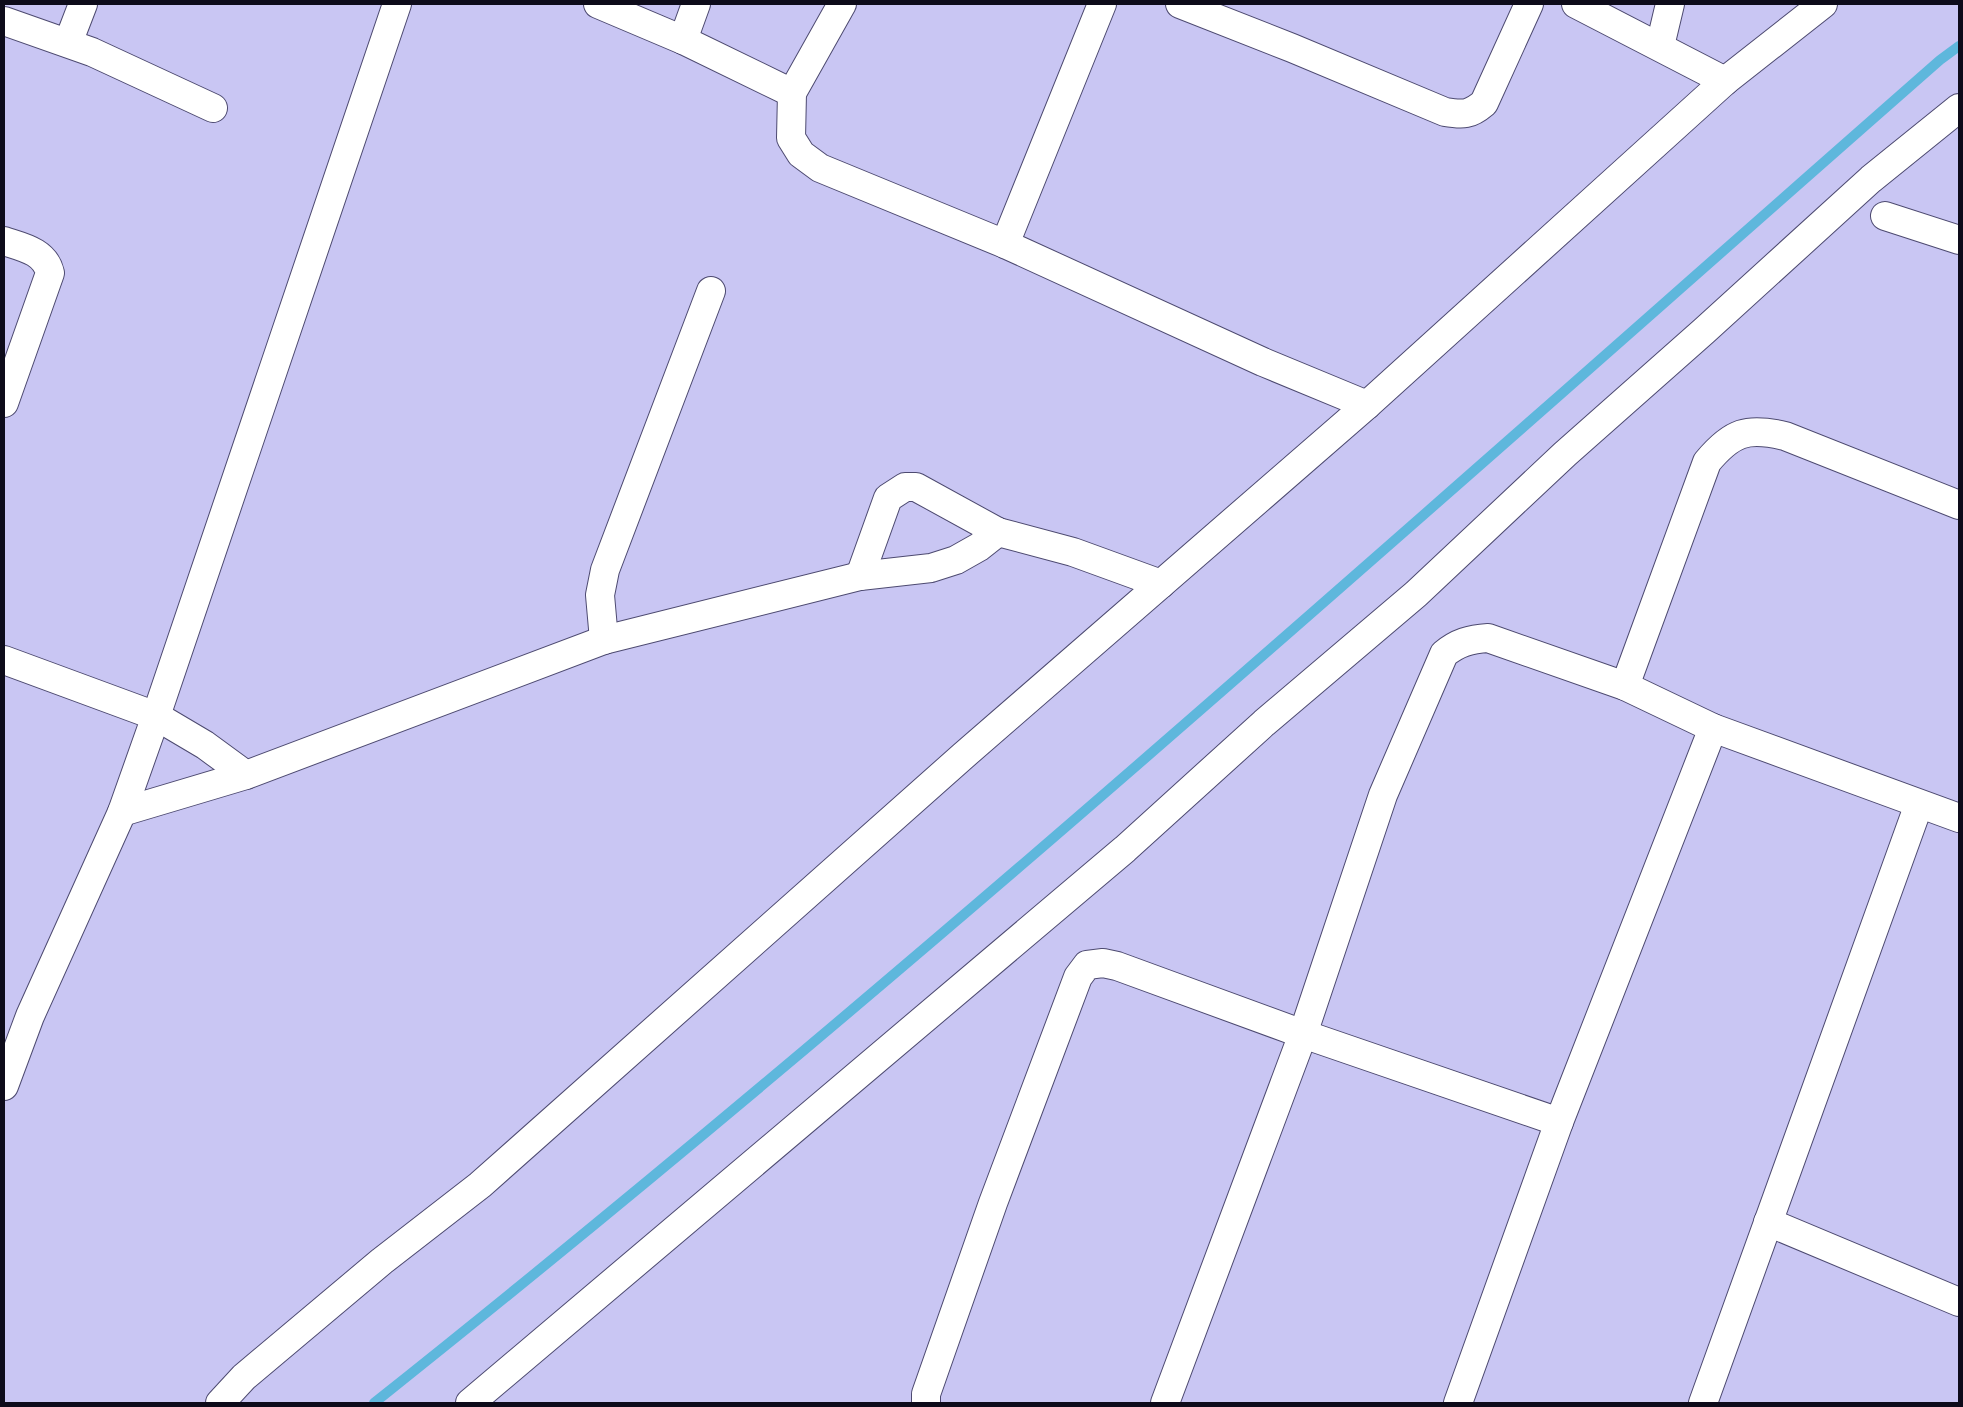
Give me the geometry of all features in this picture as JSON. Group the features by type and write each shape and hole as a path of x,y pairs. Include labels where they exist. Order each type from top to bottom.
{"street":[{"path":"68,43 83,4"},
{"path":"4,1086 30,1016 122,812 397,4"},
{"path":"598,4 683,40 792,93"},
{"path":"683,40 696,4"},
{"path":"842,4 792,93 791,138 801,154 820,168 1005,244 1264,362 1368,405"},
{"path":"1005,244 1102,4"},
{"path":"1180,4 1292,48 1445,112 1460,114 1473,112 1484,103 1529,4"},
{"path":"1576,4 1725,81"},
{"path":"1660,46 1670,4"},
{"path":"220,1403 244,1377 382,1261 480,1186 963,756 1368,405 1725,81 1823,4"},
{"path":"4,21 92,52 213,108"},
{"path":"470,1403 1125,849 1264,723 1416,594 1565,454 1863,186 1959,108"},
{"path":"1885,216 1959,240"},
{"path":"4,241 38,254 48,264 50,273 4,403"},
{"path":"604,640 600,595 605,570 712,291"},
{"path":"1625,686 1707,462 1720,446 1741,433 1764,431 1786,436 1959,505"},
{"path":"860,576 888,498 904,487 916,487 998,532 1074,552 1162,584"},
{"path":"122,812 246,775 604,640 860,576 931,568 956,560 979,547 998,532"},
{"path":"1165,1403 1303,1034 1383,795 1444,654 1453,647 1464,641 1488,638 1625,686 1714,728 1959,818"},
{"path":"4,660 156,716 205,746 246,775"},
{"path":"1458,1403 1559,1122 1714,728"},
{"path":"1703,1403 1919,804"},
{"path":"926,1403 926,1394 993,1203 1078,977 1088,965 1102,963 1117,966 1303,1034 1559,1122"},
{"path":"1768,1222 1959,1302"}],"waterway":[{"path":"374,1403 575,1241 970,910 1359,572 1940,60 1959,46"}]}
